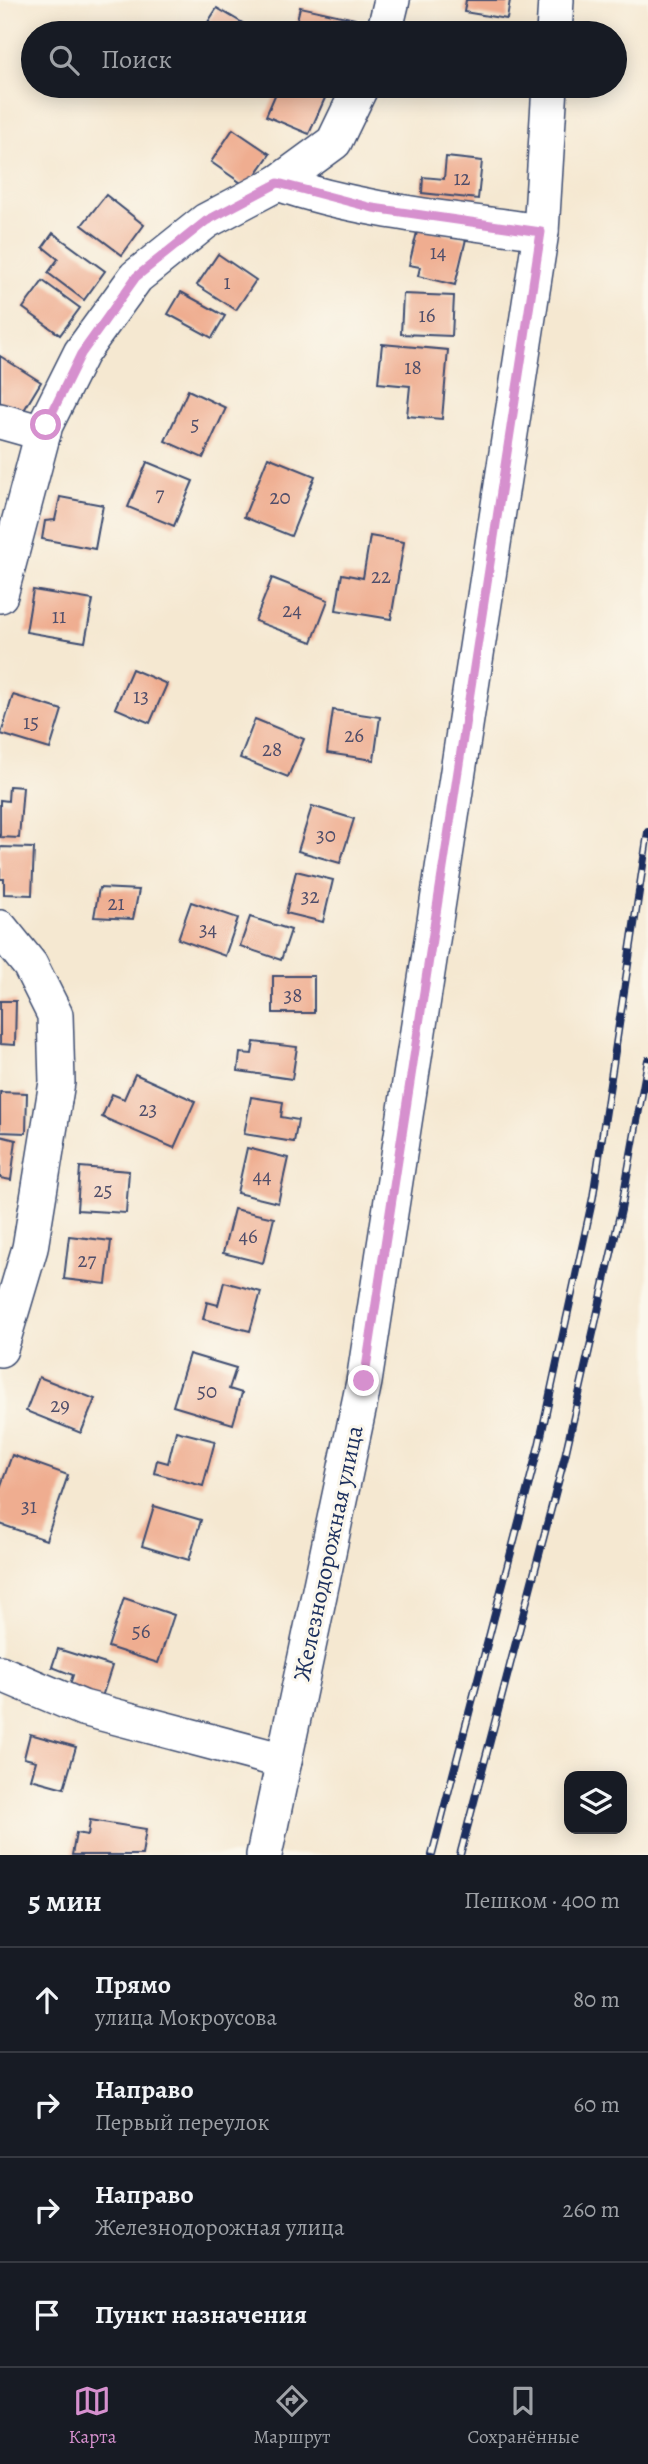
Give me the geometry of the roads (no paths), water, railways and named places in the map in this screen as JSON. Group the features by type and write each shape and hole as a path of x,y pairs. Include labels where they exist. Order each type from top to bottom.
{"street":[{"path":"387,21 392,0"},
{"path":"554,21 555,0"},
{"path":"0,595 43,433 81,354 136,277 206,221 278,183 334,142 355,98"},
{"name":"Железнодорожная улица","path":"264,1855 364,1381 541,232 549,98"},
{"path":"278,183 373,208 541,232"},
{"path":"0,421 43,433"},
{"path":"0,928 30,965 55,1014 57,1082 30,1248 0,1349"},
{"path":"0,1674 83,1708 284,1761"}],"railway":[{"path":"432,1855 539,1445 593,1197 648,832"},
{"path":"460,1855 565,1456 621,1210 648,1060"}]}
